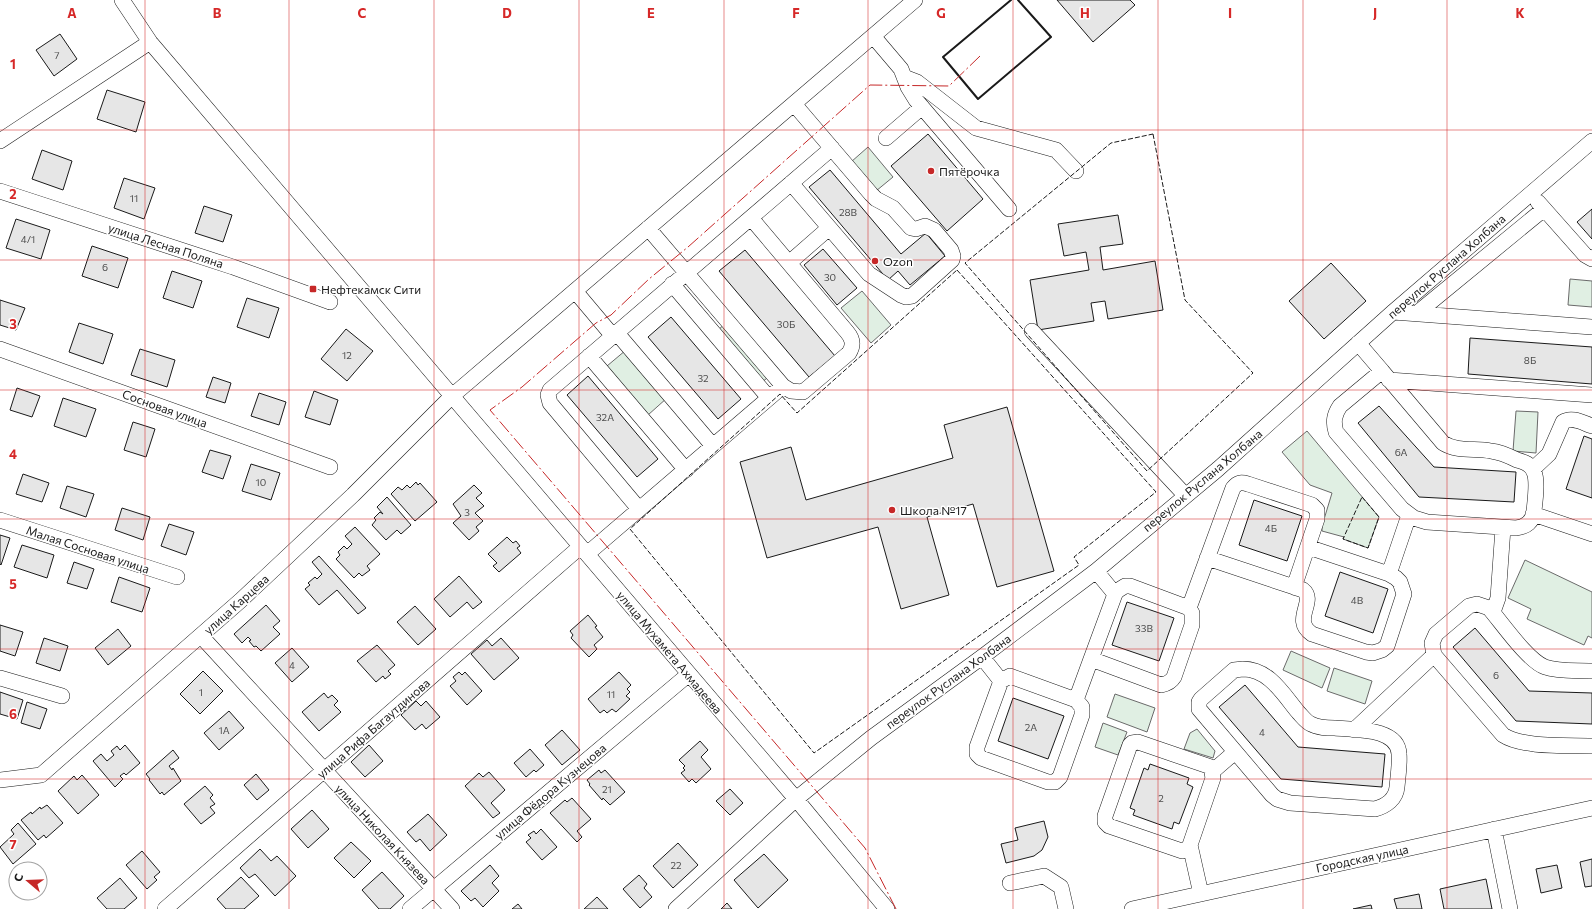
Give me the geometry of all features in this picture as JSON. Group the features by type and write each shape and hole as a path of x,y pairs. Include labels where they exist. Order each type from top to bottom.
{"street":[{"name":"улица Мухамета Ахмадеева","path":"122,0 150,42 796,799 887,909"},
{"name":"улица Карцева","path":"0,780 41,775 240,601 354,495 452,396 915,0"},
{"path":"873,36 901,69 912,94 922,107 1009,209"},
{"path":"0,140 150,42"},
{"path":"904,77 917,82 976,128 1056,150 1076,171"},
{"path":"791,183 869,274 903,297 912,296 952,260 953,256 951,250 934,230 928,227 914,229 909,226 893,208 870,194 794,104"},
{"path":"886,138 922,107"},
{"name":"переулок Руслана Холбана","path":"676,909 796,799 871,738 1096,571 1185,494 1218,468 1393,312 1592,141"},
{"path":"639,509 550,403 548,399 550,390 832,148"},
{"name":"улица Лесная Поляна","path":"0,191 234,267 330,302"},
{"path":"1530,193 1585,254 1592,259"},
{"path":"1416,314 1544,209"},
{"path":"648,228 783,386 791,392 803,392 849,353 852,344 851,336 751,218"},
{"path":"789,263 829,228"},
{"path":"672,284 769,398"},
{"path":"575,291 713,446"},
{"path":"1393,312 1592,327"},
{"path":"1032,331 1185,494"},
{"path":"1358,344 1385,375 1439,440 1447,445 1457,448 1485,450 1500,453 1526,463 1533,468 1536,478 1533,514 1531,520 1526,526 1521,528 1503,528 1427,522 1409,515 1402,509 1336,432 1334,426 1336,412 1340,406 1385,375 1592,395"},
{"name":"Сосновая улица","path":"0,349 330,467"},
{"path":"589,356 686,470"},
{"name":"улица Рифа Багаутдинова","path":"165,909 324,770 583,550 639,509 783,386"},
{"path":"1533,468 1549,454 1563,422 1569,419 1592,426"},
{"path":"1218,468 1233,488"},
{"path":"1189,608 1233,488 1239,482 1243,482 1312,505 1318,514 1294,587"},
{"path":"1533,514 1592,534"},
{"path":"1389,574 1409,515"},
{"name":"Малая Сосновая улица","path":"0,520 177,577"},
{"path":"1493,612 1498,598 1503,528"},
{"path":"1207,558 1303,590 1307,598 1307,606 1302,618 1303,626 1312,634 1359,650 1374,653 1382,650 1387,646 1404,594 1400,582 1389,574 1308,547"},
{"path":"1096,571 1115,594"},
{"path":"1076,700 1091,659 1115,594 1121,588 1130,586 1189,608 1192,613 1192,625 1174,676 1168,683 1161,685 1091,659"},
{"path":"1592,670 1552,669 1541,665 1532,658 1490,608 1482,604 1469,606 1436,634 1432,643 1434,655 1503,735 1521,743 1592,746"},
{"name":"улица Николая Князева","path":"201,636 452,909"},
{"path":"1354,730 1434,655"},
{"path":"982,657 1001,680"},
{"path":"1234,670 1255,670 1265,675 1311,725 1381,732 1393,740 1400,752 1396,791 1392,800 1380,808 1375,809 1284,802 1272,795 1234,752 1199,712 1198,706 1201,698 1234,670"},
{"name":"улица Фёдора Кузнецова","path":"410,909 689,674"},
{"path":"1006,677 1015,678 1076,700 1082,707 1082,715 1060,777 1055,782 1048,782 981,758 977,754 977,747 1001,680 1006,677"},
{"path":"0,678 62,696"},
{"path":"1138,742 1210,767 1213,771 1213,778 1190,845 1188,849 1182,851 1109,826 1105,822 1128,749 1132,743 1138,742"},
{"path":"1213,771 1234,752"},
{"name":"Городская улица","path":"1132,909 1592,808"},
{"path":"1494,829 1510,909"},
{"path":"1190,845 1201,894"},
{"path":"1010,883 1044,876 1061,887 1066,909"}],"green space":[{"path":"868,147 893,177 876,191 851,162"},
{"path":"1570,279 1592,281 1592,307 1568,305"},
{"path":"862,291 891,325 871,343 841,308"},
{"path":"726,323 771,375 762,382 718,330"},
{"path":"626,350 667,398 648,415 607,366"},
{"path":"1516,411 1538,412 1536,453 1513,451"},
{"path":"1307,431 1379,517 1368,548 1343,539 1344,537 1322,531 1322,526 1332,493 1310,485 1282,452"},
{"path":"1525,560 1592,592 1592,638 1588,636 1584,645 1527,619 1531,609 1508,598"},
{"path":"1291,651 1330,668 1322,688 1283,670"},
{"path":"1334,668 1372,681 1365,704 1327,691"},
{"path":"1115,694 1155,708 1147,732 1107,717"},
{"path":"1103,723 1127,732 1118,755 1095,747"},
{"path":"1197,729 1215,751 1213,758 1184,749 1190,733"}],"building":[{"path":"1057,0 1130,0 1135,5 1093,42"},
{"path":"60,34 77,59 54,76 36,50"},
{"path":"107,90 145,102 136,132 97,119"},
{"path":"928,134 983,199 947,231 891,166"},
{"path":"42,150 72,161 63,190 32,179"},
{"path":"830,170 901,254 926,233 945,256 910,285 898,271 888,280 809,187"},
{"path":"124,178 155,188 144,219 114,208"},
{"path":"204,206 232,215 223,242 195,233"},
{"path":"1592,209 1592,239 1577,222"},
{"path":"1118,215 1123,244 1100,247 1103,270 1155,261 1163,310 1108,319 1105,301 1091,303 1094,321 1038,330 1030,280 1089,270 1086,252 1064,256 1058,224"},
{"path":"16,219 50,230 41,259 6,248"},
{"path":"92,246 128,258 118,288 82,276"},
{"path":"823,249 857,288 837,305 804,265"},
{"path":"745,250 835,356 809,377 719,271"},
{"path":"1331,263 1366,301 1324,339 1289,301"},
{"path":"172,271 202,281 193,308 163,298"},
{"path":"247,298 279,308 269,338 237,327"},
{"path":"0,300 25,308 16,330 0,325"},
{"path":"671,317 741,399 718,419 648,337"},
{"path":"79,323 113,334 103,364 69,352"},
{"path":"346,329 373,351 347,381 321,359"},
{"path":"1470,338 1592,347 1592,384 1468,374"},
{"path":"140,349 175,360 167,387 131,375"},
{"path":"588,376 658,459 637,477 567,395"},
{"path":"213,377 231,383 225,403 206,397"},
{"path":"17,388 40,396 32,417 10,410"},
{"path":"314,391 338,400 330,425 305,417"},
{"path":"259,393 286,402 279,425 251,416"},
{"path":"63,398 96,409 86,437 54,426"},
{"path":"1379,406 1434,467 1516,472 1514,502 1419,497 1358,423"},
{"path":"1007,407 1054,571 997,587 973,504 927,517 949,595 901,609 878,527 767,558 740,462 791,447 806,500 953,458 944,425"},
{"path":"133,422 155,429 146,457 124,450"},
{"path":"1584,436 1592,439 1592,498 1566,489"},
{"path":"210,450 231,456 223,479 202,472"},
{"path":"251,464 280,473 271,500 242,491"},
{"path":"23,474 49,483 42,502 16,494"},
{"path":"416,482 418,485 420,483 437,502 415,521 391,494 398,487 402,490 407,485 410,488"},
{"path":"474,485 482,493 476,498 484,506 475,513 483,521 476,527 479,531 469,540 453,523 461,516 453,504"},
{"path":"67,486 94,494 86,517 60,508"},
{"path":"387,497 411,525 401,534 397,530 386,540 372,525 376,520 374,518 380,512 383,514 377,507"},
{"path":"1254,500 1302,516 1287,561 1239,545"},
{"path":"122,508 150,517 143,540 115,530"},
{"path":"169,524 194,532 186,555 161,546"},
{"path":"355,527 380,554 367,566 370,570 362,576 359,573 354,578 336,559 340,555 338,552 344,546 347,549 352,544 345,536"},
{"path":"0,535 10,538 1,565 0,564"},
{"path":"507,537 513,543 516,541 520,546 517,548 521,553 499,572 493,566 497,563 488,554"},
{"path":"22,545 54,555 47,578 14,567"},
{"path":"319,556 366,608 358,614 337,590 319,605 305,589 310,585 308,583 315,577 317,579 322,574 312,562"},
{"path":"74,562 94,569 87,589 67,583"},
{"path":"1340,572 1388,589 1373,633 1325,616"},
{"path":"459,576 482,602 473,609 467,602 450,617 434,599"},
{"path":"119,577 150,588 142,612 111,602"},
{"path":"1127,602 1174,618 1159,661 1112,645"},
{"path":"266,605 280,621 273,627 280,634 261,651 256,646 254,647 249,641 251,640 248,637 242,643 234,634"},
{"path":"415,606 436,629 418,645 397,622"},
{"path":"588,615 597,626 595,627 603,637 594,645 597,649 589,657 571,638 573,635 570,631"},
{"path":"0,625 23,632 15,656 0,651"},
{"path":"1475,628 1529,691 1592,693 1592,724 1516,721 1453,647"},
{"path":"118,629 131,646 108,665 95,648"},
{"path":"44,638 68,646 60,671 36,663"},
{"path":"501,638 519,658 494,680 471,654 487,640 492,646"},
{"path":"377,645 395,665 388,671 391,674 385,679 383,676 376,682 357,661"},
{"path":"292,648 309,667 292,682 275,663"},
{"path":"203,671 223,691 200,714 180,694"},
{"path":"459,672 462,675 465,672 482,691 467,705 450,686 456,681 453,677"},
{"path":"619,672 631,685 627,689 630,692 626,696 630,699 616,712 612,709 607,713 604,710 600,713 588,699"},
{"path":"1245,685 1298,747 1385,754 1382,787 1281,779 1219,707"},
{"path":"0,692 23,700 17,719 0,714"},
{"path":"324,693 328,698 332,695 338,701 334,705 341,712 319,731 302,712"},
{"path":"1013,698 1064,716 1048,759 998,741"},
{"path":"416,701 421,706 426,701 440,717 426,729 422,724 415,730 401,715"},
{"path":"27,702 47,709 40,729 21,723"},
{"path":"229,711 244,728 219,750 204,733"},
{"path":"562,730 580,750 562,765 545,745"},
{"path":"700,741 708,750 701,757 711,769 696,783 692,779 689,782 681,773 685,770 683,768 685,766 679,760"},
{"path":"125,745 140,763 126,775 124,773 120,776 123,779 115,787 93,761 101,754 107,761 114,755 111,751 117,746 120,750"},
{"path":"369,745 383,761 365,777 351,762"},
{"path":"530,749 544,765 536,772 534,770 526,777 514,763"},
{"path":"173,750 179,758 169,766 172,770 173,768 181,781 164,795 162,792 160,794 146,774"},
{"path":"1150,764 1189,778 1187,784 1193,787 1179,824 1174,822 1172,829 1133,815 1135,810 1130,808 1144,768 1148,770"},
{"path":"599,770 601,773 605,770 625,792 610,805 603,798 602,800 589,785 590,784 587,780"},
{"path":"489,772 505,790 491,803 500,813 493,818 465,786 479,773 483,777"},
{"path":"256,774 269,790 257,800 244,785"},
{"path":"82,775 99,795 78,814 58,791 74,776 77,780"},
{"path":"205,786 213,795 210,798 215,804 210,807 215,813 201,824 184,804"},
{"path":"730,789 743,803 730,815 716,801"},
{"path":"572,798 591,819 577,831 582,837 577,842 550,813 565,800 567,802"},
{"path":"47,805 63,823 46,838 44,835 38,840 21,820 31,812 32,814 40,807 41,809"},
{"path":"312,810 329,829 308,848 291,829"},
{"path":"428,814 447,835 430,851 420,839 416,842 407,832"},
{"path":"1044,821 1048,837 1042,850 1034,856 1006,863 1001,844 1018,840 1015,828"},
{"path":"18,823 36,844 16,861 11,861 0,847 14,834 11,830"},
{"path":"541,829 557,847 542,860 526,842 531,838 528,835 534,831 536,834"},
{"path":"351,842 371,861 354,878 334,858"},
{"path":"678,843 698,865 673,888 653,866"},
{"path":"260,849 271,861 277,856 296,876 275,896 255,874 249,878 240,868"},
{"path":"142,851 160,872 154,877 157,880 147,889 126,865"},
{"path":"764,854 788,880 758,908 734,880"},
{"path":"1592,859 1592,886 1585,887 1580,862"},
{"path":"490,865 499,876 492,883 499,891 483,907 475,898 471,901 461,891"},
{"path":"1557,865 1562,888 1541,893 1536,869"},
{"path":"382,872 404,896 390,909 379,909 362,890"},
{"path":"639,875 647,884 644,888 652,897 640,908 623,889"},
{"path":"241,877 259,896 244,909 226,909 217,899"},
{"path":"120,878 137,898 124,909 107,909 97,898"},
{"path":"1486,879 1492,909 1444,909 1440,889"},
{"path":"1419,894 1422,909 1397,909 1394,899"},
{"path":"597,897 608,909 584,909"},
{"path":"727,903 732,909 721,909"},
{"path":"518,904 522,909 512,909"},
{"path":"1371,905 1372,909 1353,909"}],"fence":[{"path":"1153,134 1185,300 1253,373 1147,471 965,263 1111,143 1153,134"},
{"path":"957,270 1156,492 1074,557 1079,565 814,753 630,529 780,394 797,413 957,270"},
{"path":"1362,497 1379,517 1368,548 1343,539 1362,497"}],"wall":[{"path":"1011,0 943,57 978,99 1051,37 1018,0"}],"power":[{"path":"896,909 865,848 490,410 522,387 596,323 611,315 649,279 688,247 870,85 949,86 980,56"}],"place":[{"name":"Пятёрочка","path":"931,171"},
{"name":"Ozon","path":"875,261"},
{"name":"Нефтекамск Сити","path":"313,289"},
{"name":"Школа №17","path":"892,510"}]}
